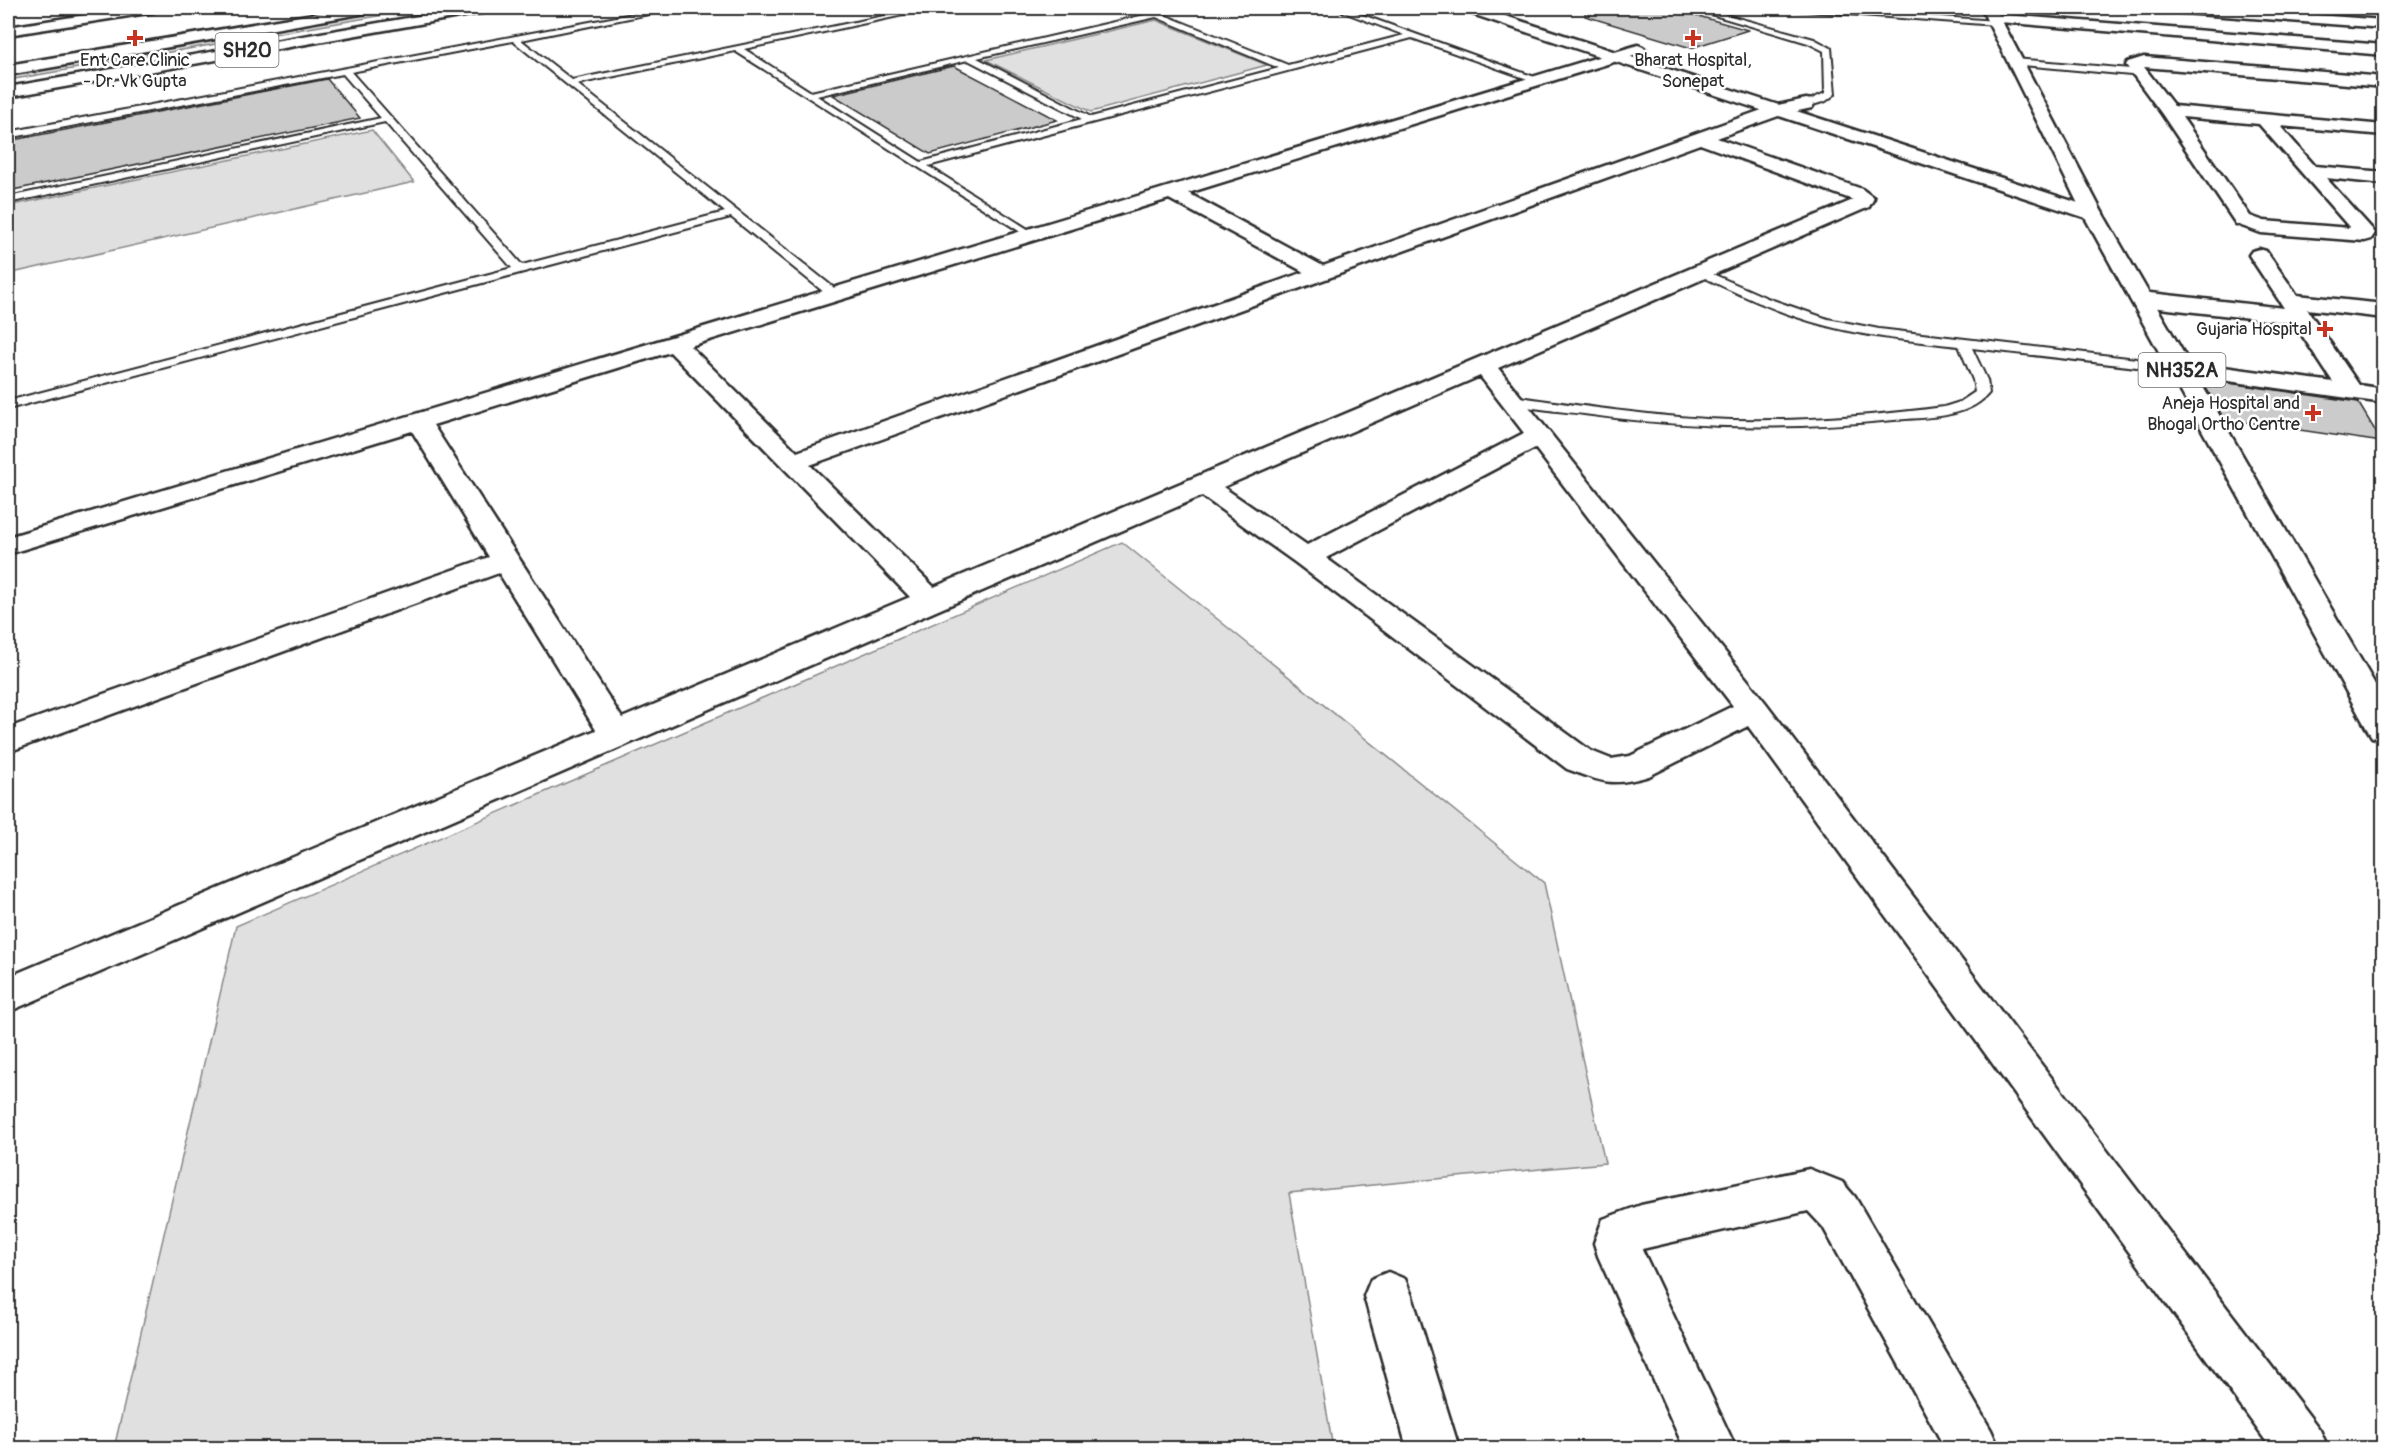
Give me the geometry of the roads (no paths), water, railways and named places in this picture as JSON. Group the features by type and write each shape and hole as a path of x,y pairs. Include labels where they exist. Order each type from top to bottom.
{"main road":[{"path":"8,31 154,8"},
{"path":"8,70 372,8"},
{"name":"SH20","path":"8,82 437,8"},
{"name":"SH20","path":"8,92 487,8"},
{"path":"1468,8 2093,214"},
{"path":"1506,8 2064,187"},
{"path":"2170,8 2384,24"},
{"path":"1992,16 2384,50"},
{"name":"NH352A","path":"1992,16 2015,62 2064,187 2093,214 2384,729"},
{"path":"8,546 1638,50"},
{"path":"2264,119 2312,171 2365,233 2364,235 2261,226 2243,220 2134,64 2144,62 2384,82"},
{"path":"793,462 1779,110 1806,104"},
{"path":"2169,111 2384,130"},
{"path":"8,995 1862,203 1864,198 1700,138"},
{"path":"2312,171 2384,178"},
{"path":"1171,192 1321,273"},
{"path":"2259,255 2351,391"},
{"path":"2141,299 2295,309 2384,311"},
{"path":"674,343 930,600"},
{"path":"1483,364 1753,710 2302,1449"},
{"path":"2180,368 2384,396"},
{"path":"418,421 616,735"},
{"path":"1306,557 1540,435"},
{"path":"1202,484 1306,557 1579,760 1609,771 1637,767 1753,710"},
{"path":"8,740 507,561"},
{"path":"1710,1449 1621,1256 1617,1243 1619,1235 1641,1227 1809,1190 1826,1197 1839,1212 1973,1449"},
{"path":"1388,1296 1433,1449"}],"lane":[{"path":"8,135 674,8"},
{"path":"570,83 932,8"},
{"path":"1141,8 1287,68"},
{"path":"1337,8 1539,80"},
{"path":"1695,8 1810,41 1828,50 1830,94 1823,99 1806,104"},
{"path":"1793,8 1992,16"},
{"path":"810,95 1157,14"},
{"path":"920,165 1412,34"},
{"path":"514,38 834,294"},
{"path":"736,48 1030,235"},
{"path":"970,58 1090,120"},
{"path":"2015,62 2142,73"},
{"path":"345,71 520,270"},
{"path":"8,200 388,119"},
{"path":"8,405 733,213"},
{"path":"1699,271 1763,301 1826,322 1879,333 2180,368"},
{"path":"1512,400 1682,421 1776,424 1863,419 1950,409 1972,403 1982,393 1980,380 1964,343"}],"place":[{"name":"Ent Care Clinic - Dr. Vk Gupta","path":"135,38"},
{"name":"Bharat Hospital, Sonepat","path":"1693,38"},
{"name":"Gujaria Hospital","path":"2325,329"},
{"name":"Aneja Hospital and Bhogal Ortho Centre","path":"2313,413"}]}
